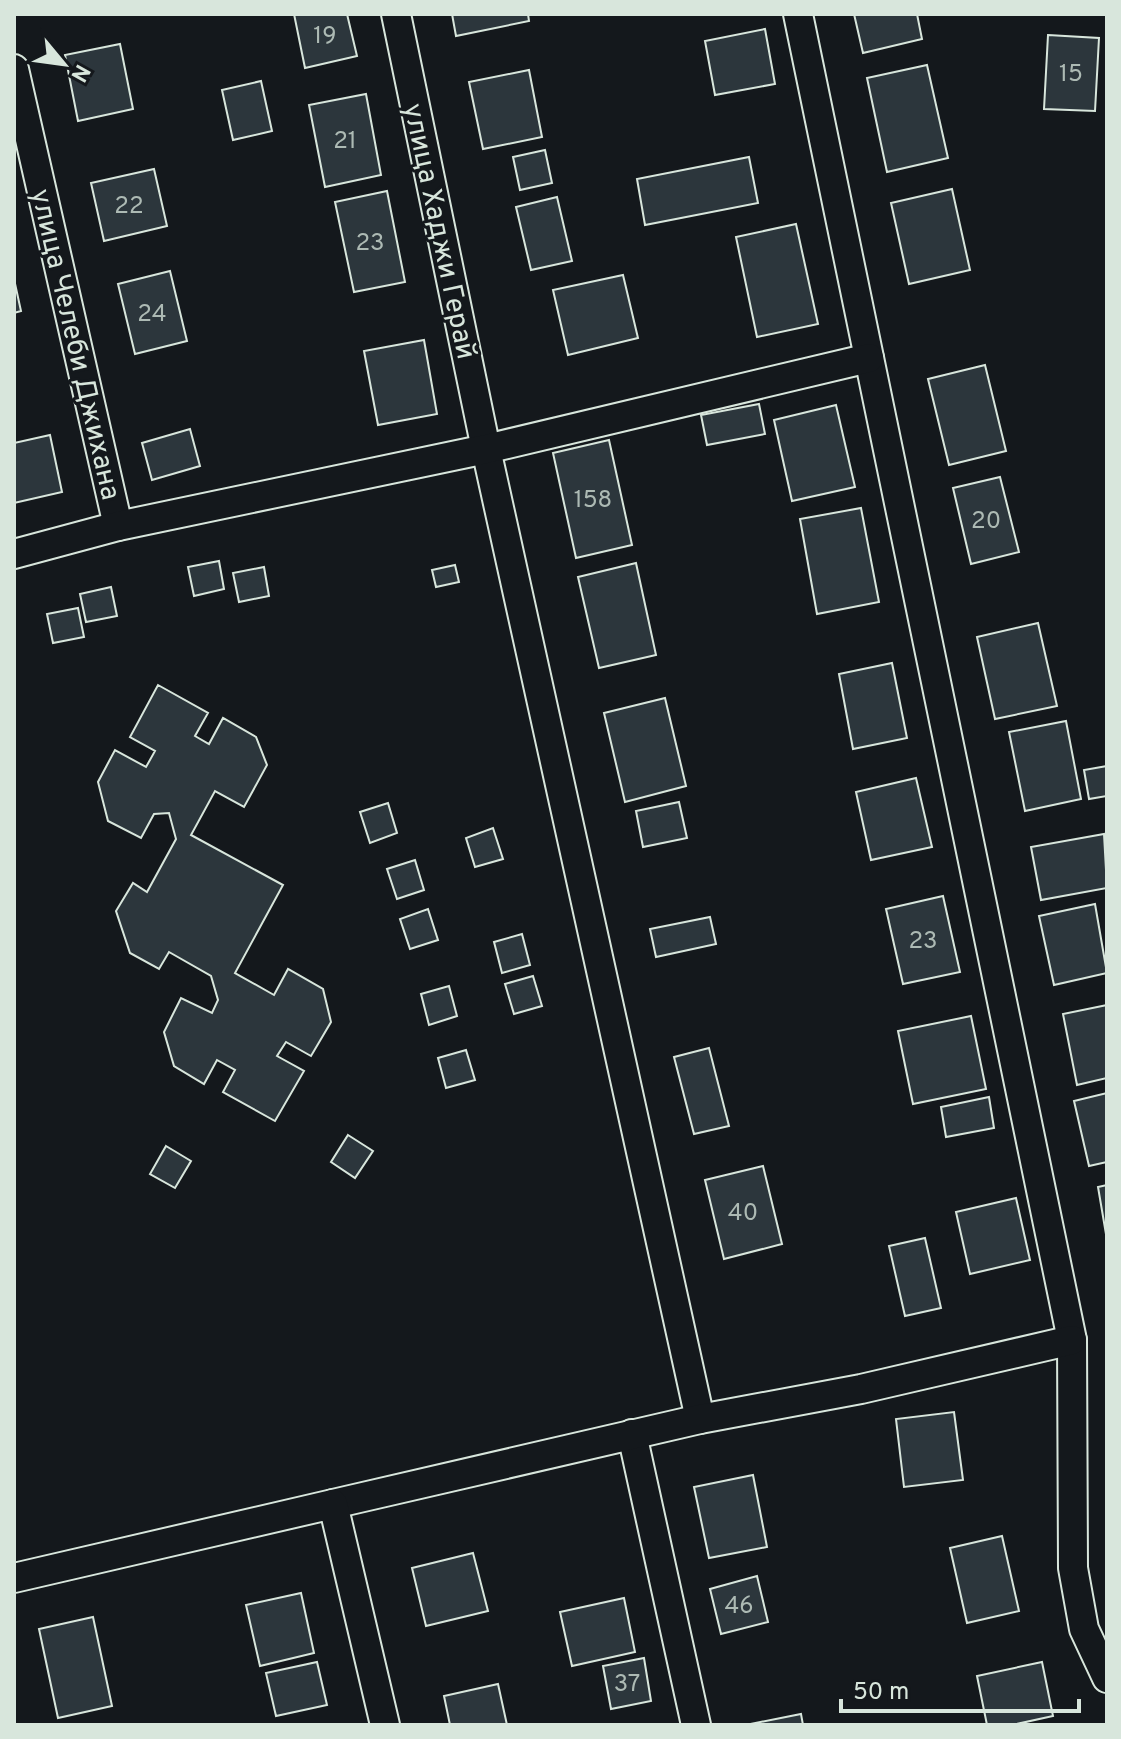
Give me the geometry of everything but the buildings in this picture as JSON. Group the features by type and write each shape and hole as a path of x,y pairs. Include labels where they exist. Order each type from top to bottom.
{"street":[{"name":"улица Хаджи Герай","path":"396,14 486,449 700,1419"},
{"path":"798,14 1072,1340 1073,1568 1084,1629 1107,1678"},
{"name":"улица Челеби Джихана","path":"14,69 118,526"},
{"path":"14,554 118,526 486,449 869,358"},
{"path":"14,1578 632,1434 861,1389 1072,1340"},
{"path":"632,1434 696,1725"},
{"path":"333,1504 385,1725"}]}
